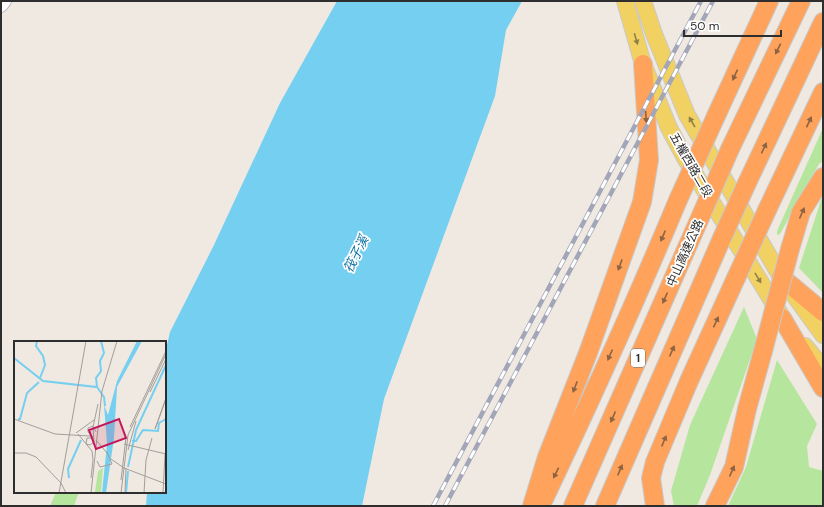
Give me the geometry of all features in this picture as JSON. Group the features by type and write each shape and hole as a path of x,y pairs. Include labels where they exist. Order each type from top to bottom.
{"highway":[{"path":"540,506 641,287 678,200 769,1"},
{"name":"中山高速公路","path":"573,506 730,149 801,1"},
{"path":"605,506 722,238 823,22"},
{"path":"532,506 547,457 588,354 642,202 649,160 643,64"},
{"path":"655,506 651,478 655,462 689,381 823,92"},
{"path":"715,506 734,467 747,409 801,212 823,177"},
{"path":"781,277 823,312"},
{"path":"782,318 823,388"}],"main road":[{"name":"五權西路二段","path":"625,1 643,64 669,128 685,158 782,318 823,368"},
{"name":"五權西路二段","path":"643,1 654,34 687,115 781,277 823,335"}],"street":[{"path":"1,6 5,1"}],"green space":[{"path":"823,128 823,161 819,164 780,234 777,235 777,231"},
{"path":"823,194 823,293 799,268"},
{"path":"744,307 757,339 710,475 697,506 674,506 671,491 690,425"},
{"path":"777,360 817,424 807,446 809,467 823,471 823,506 728,506 746,467"},
{"path":"56,493 79,493 74,506 50,506"}],"water":[{"name":"筏子溪","path":"337,1 522,1 506,30 495,96 384,399 362,506 146,506 147,493 166,493 166,350 170,332 213,247 280,103"}],"railway":[{"path":"433,506 701,1"},
{"path":"445,506 713,1"}]}
